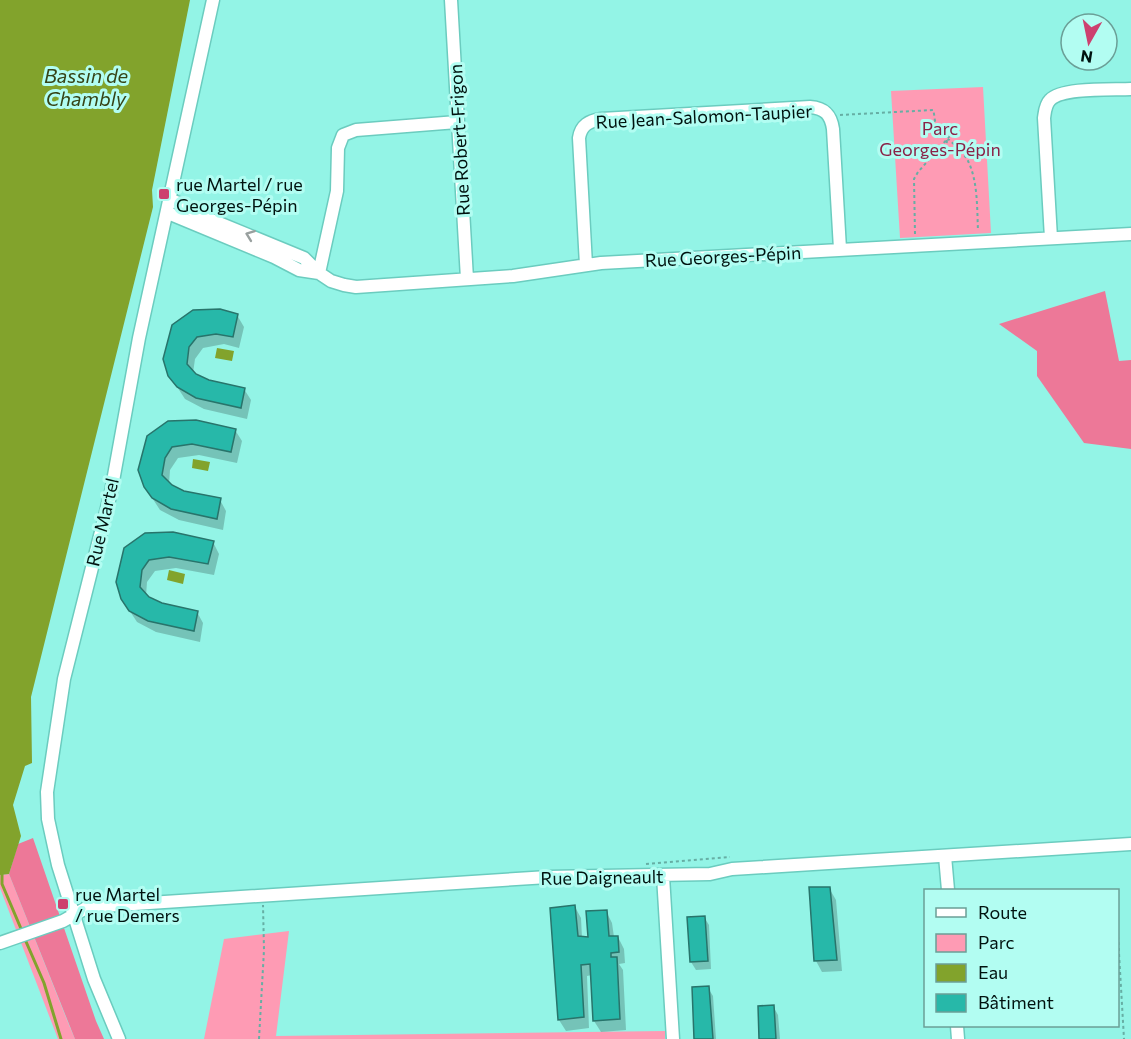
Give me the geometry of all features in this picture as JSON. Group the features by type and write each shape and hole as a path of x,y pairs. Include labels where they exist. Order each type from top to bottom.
{"street":[{"name":"Rue Martel","path":"119,1039 94,979 74,914 50,831 46,801 65,672 111,492 137,350 213,0"},
{"name":"Rue Robert-Frigon","path":"451,0 467,279"},
{"path":"1050,238 1044,118 1050,99 1062,93 1131,89"},
{"name":"Rue Jean-Salomon-Taupier","path":"586,265 579,138 581,130 587,123 601,119 810,107 825,111 831,120 833,129 840,249"},
{"path":"319,273 337,191 338,148 343,135 350,131 363,129 457,122"},
{"name":"Rue Georges-Pépin","path":"170,200 304,258 319,273 337,283 356,287 531,274 586,265 1131,234"},
{"name":"Rue Georges-Pépin","path":"168,213 268,254 298,270 319,273"},
{"name":"Rue Daigneault","path":"0,943 67,920 88,907 548,877 663,876 1131,844"},
{"path":"945,856 948,889"},
{"path":"663,876 673,1039"}],"path":[{"path":"837,115 930,108 934,111 936,126 947,140 965,156 970,165 975,189 978,233"},
{"path":"915,237 914,179 955,130"},
{"path":"946,149 947,140"},
{"path":"259,1039 264,950 263,902"},
{"path":"1119,953 1124,1039"}],"green space":[{"name":"Parc Georges-Pépin","path":"983,87 991,233 900,238 891,91"},
{"path":"9,874 75,1039 58,1039 0,888 0,875"},
{"path":"289,931 276,1036 665,1031 665,1039 204,1039 224,939"}],"shaded area":[{"path":"1105,291 1119,361 1131,360 1131,449 1084,443 1037,376 1037,351 999,324"},
{"path":"33,838 104,1039 75,1039 9,874 18,844"}],"water":[{"name":"Bassin de Chambly","path":"0,0 190,0 152,190 153,207 31,697 32,763 25,766 13,805 21,836 9,874 0,875"},
{"path":"217,348 234,351 232,361 215,358"},
{"path":"193,459 210,462 208,471 192,468"},
{"path":"169,570 185,574 183,584 167,580"}],"building":[{"path":"220,309 238,314 233,337 216,334 197,337 189,347 187,364 196,374 209,380 245,388 241,408 196,398 177,387 168,376 163,359 172,325 193,310"},
{"path":"196,420 236,429 231,452 192,444 172,447 165,458 162,475 172,485 184,491 221,498 217,519 171,509 152,498 144,487 138,470 147,436 168,421"},
{"path":"173,532 214,541 208,564 169,557 149,560 142,570 140,587 149,597 162,603 198,611 194,631 148,621 129,611 121,599 116,582 124,548 145,533"},
{"path":"809,887 830,887 837,960 814,961"},
{"path":"575,905 578,936 588,937 586,911 607,910 609,936 618,936 619,952 611,953 611,957 617,957 620,1019 593,1021 590,964 581,965 584,1017 558,1020 550,908"},
{"path":"705,916 708,961 690,962 687,917"},
{"path":"709,986 713,1039 694,1039 692,987"},
{"path":"774,1005 776,1039 759,1039 758,1006"}],"waterway":[{"path":"2,874 2,884 22,931"},
{"path":"24,937 44,983 61,1039"}],"place":[{"name":"rue Martel / rue Georges-Pépin","path":"164,194"},
{"name":"rue Martel / rue Demers","path":"63,904"}]}
